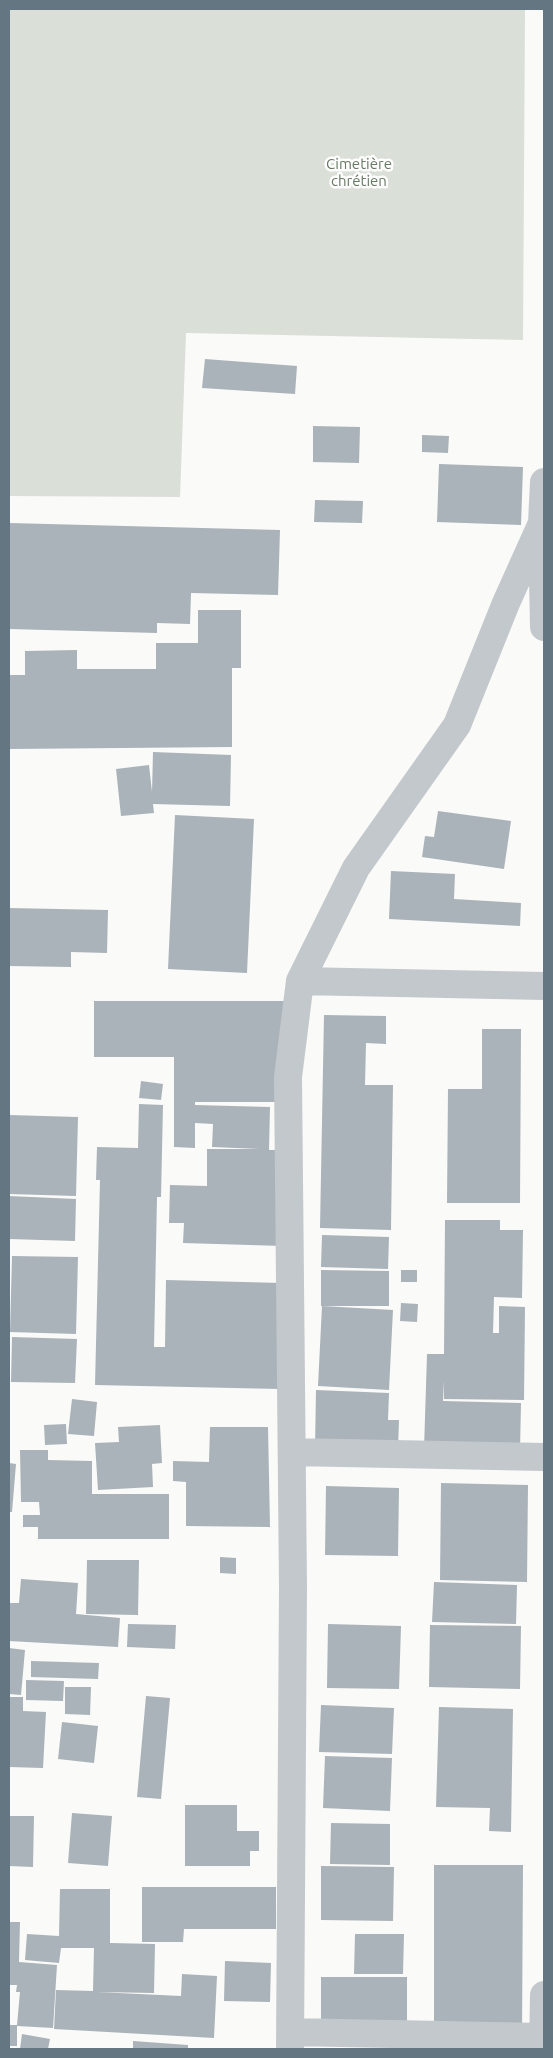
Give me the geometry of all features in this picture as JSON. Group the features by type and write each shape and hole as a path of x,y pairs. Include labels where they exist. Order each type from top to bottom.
{"street":[{"path":"544,482 542,522 544,627"},
{"path":"542,522 506,603 457,724 356,868 300,981 288,1077 292,1452 291,2040 544,2037"},
{"path":"300,981 544,986"},
{"path":"292,1452 544,1457"},
{"path":"543,2049 544,1995"}],"green space":[{"name":"Cimetière chrétien","path":"9,9 525,9 523,340 186,333 180,497 9,496"}],"building":[{"path":"205,359 297,366 295,394 202,388"},
{"path":"313,426 360,427 359,463 313,462"},
{"path":"422,435 449,436 448,453 422,452"},
{"path":"439,464 523,467 521,525 437,522"},
{"path":"315,500 363,501 362,523 314,522"},
{"path":"9,523 280,530 278,595 191,593 190,624 157,623 157,633 9,629"},
{"path":"198,610 241,610 241,668 232,668 232,747 9,749 9,675 25,675 25,651 77,650 77,669 156,669 156,643 198,643"},
{"path":"153,752 231,755 230,806 153,804 154,813 121,816 116,769 149,765 152,792"},
{"path":"438,811 511,821 504,869 422,857 425,836 434,837"},
{"path":"175,815 254,819 247,973 168,969"},
{"path":"391,871 455,874 454,899 521,903 520,926 389,919"},
{"path":"9,908 108,910 107,953 71,952 71,967 9,966"},
{"path":"94,1001 285,1001 285,1102 195,1102 195,1105 270,1107 269,1150 284,1150 283,1246 183,1243 184,1223 169,1223 170,1185 207,1186 207,1149 260,1149 212,1147 213,1124 195,1123 195,1148 174,1147 174,1057 94,1057"},
{"path":"324,1015 386,1016 386,1044 366,1043 365,1085 393,1085 391,1230 320,1228"},
{"path":"482,1029 521,1029 520,1203 447,1203 448,1089 482,1089"},
{"path":"141,1081 163,1084 161,1100 139,1098"},
{"path":"139,1104 163,1105 161,1197 157,1197 154,1347 165,1347 166,1280 282,1283 280,1389 95,1385 100,1180 96,1180 97,1147 138,1148"},
{"path":"9,1115 78,1117 76,1196 9,1194"},
{"path":"9,1196 76,1199 75,1241 9,1239"},
{"path":"445,1220 500,1220 500,1230 523,1230 522,1298 494,1297 493,1333 499,1333 499,1306 525,1307 524,1400 444,1399 444,1381 443,1401 521,1403 520,1451 424,1449 427,1354 444,1354"},
{"path":"322,1235 389,1237 388,1269 321,1267"},
{"path":"12,1256 78,1257 76,1334 10,1332"},
{"path":"321,1270 389,1271 389,1306 321,1306"},
{"path":"401,1270 417,1270 417,1282 401,1282"},
{"path":"401,1303 418,1304 417,1322 400,1321"},
{"path":"322,1306 393,1310 389,1390 318,1386"},
{"path":"12,1337 77,1339 75,1383 11,1382"},
{"path":"316,1390 389,1393 388,1420 399,1420 398,1450 315,1448"},
{"path":"72,1399 97,1402 94,1436 68,1434"},
{"path":"66,1424 67,1444 45,1445 44,1425"},
{"path":"160,1425 162,1463 152,1464 153,1487 98,1490 95,1443 119,1442 118,1427"},
{"path":"210,1427 268,1427 270,1527 186,1526 186,1482 173,1481 173,1461 209,1462"},
{"path":"20,1450 48,1450 48,1460 92,1461 92,1494 169,1494 169,1539 38,1539 38,1527 23,1527 23,1515 40,1515 39,1502 21,1502"},
{"path":"9,1463 16,1464 12,1512 9,1512"},
{"path":"441,1483 528,1485 527,1582 440,1580"},
{"path":"326,1486 399,1488 398,1556 325,1555"},
{"path":"220,1557 236,1558 236,1574 220,1573"},
{"path":"87,1560 139,1560 138,1615 86,1614"},
{"path":"21,1579 78,1583 76,1614 120,1618 118,1647 9,1641 9,1603 19,1603"},
{"path":"434,1582 517,1585 516,1624 432,1622"},
{"path":"128,1624 176,1625 175,1649 127,1647"},
{"path":"328,1624 401,1626 399,1689 327,1688"},
{"path":"430,1625 521,1626 520,1689 429,1687"},
{"path":"9,1648 25,1650 21,1695 9,1694"},
{"path":"31,1661 99,1663 98,1679 31,1677"},
{"path":"26,1680 64,1681 63,1701 26,1700"},
{"path":"65,1687 91,1687 90,1715 65,1714"},
{"path":"146,1696 170,1698 161,1799 137,1797"},
{"path":"9,1697 23,1697 23,1711 46,1712 43,1768 9,1767"},
{"path":"321,1705 394,1708 392,1754 319,1752"},
{"path":"439,1707 513,1709 511,1832 489,1831 490,1808 436,1807"},
{"path":"62,1722 98,1726 94,1763 58,1759"},
{"path":"325,1756 392,1758 390,1811 323,1808"},
{"path":"185,1805 237,1805 237,1831 259,1831 259,1851 250,1851 250,1866 185,1866"},
{"path":"72,1813 112,1816 108,1866 68,1863"},
{"path":"9,1816 34,1816 33,1867 9,1866"},
{"path":"331,1823 390,1824 390,1865 330,1864"},
{"path":"434,1865 523,1865 522,2037 434,2036"},
{"path":"321,1866 394,1867 393,1921 321,1920"},
{"path":"142,1887 276,1887 276,1929 184,1929 183,1942 142,1942"},
{"path":"60,1889 110,1889 110,1943 155,1944 154,1993 97,1992 181,1996 182,1974 217,1976 214,2038 54,2029 56,1990 93,1991 94,1948 61,1948 59,1963 25,1960 27,1934 59,1936"},
{"path":"9,1922 20,1922 19,1962 57,1965 53,2028 17,2026 17,2046 9,2046 9,2025 17,2025 20,1992 16,1992 17,1985 9,1985"},
{"path":"355,1934 404,1934 403,1974 354,1974"},
{"path":"225,1961 271,1963 270,2002 224,2001"},
{"path":"321,1977 407,1977 407,2039 321,2038"},
{"path":"22,2034 50,2039 48,2049 20,2049"},
{"path":"133,2041 188,2045 188,2049 133,2049"}]}
